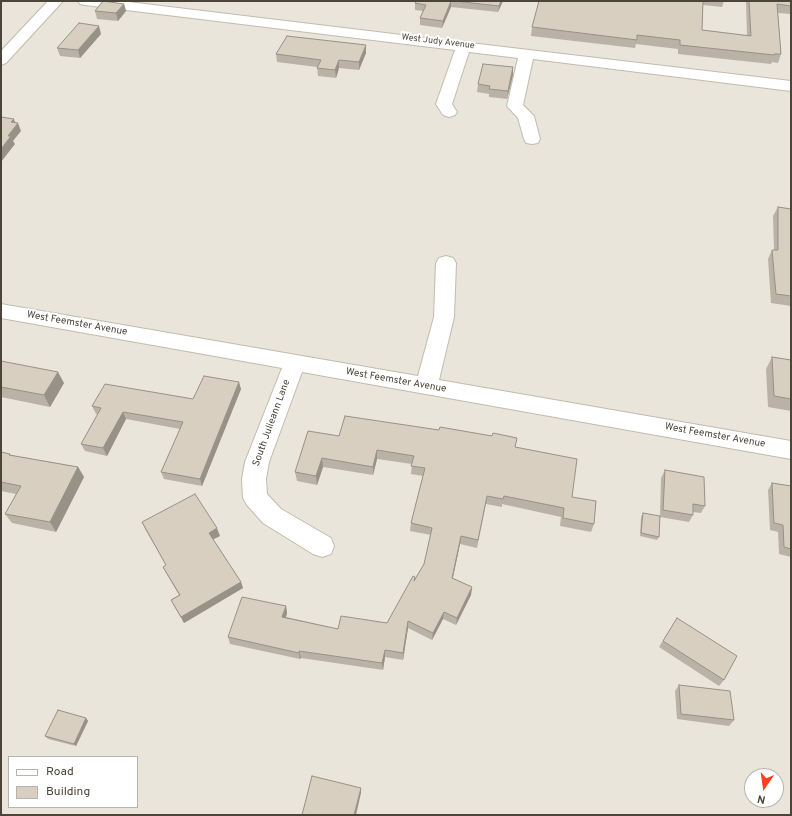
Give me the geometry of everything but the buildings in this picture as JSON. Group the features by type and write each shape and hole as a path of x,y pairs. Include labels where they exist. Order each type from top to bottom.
{"street":[{"path":"1,60 56,1"},
{"name":"West Judy Avenue","path":"85,1 527,53 791,86"},
{"path":"449,112 444,104 464,46"},
{"path":"527,53 515,106 526,116 532,139"},
{"path":"426,387 444,317 446,263"},
{"name":"West Feemster Avenue","path":"1,311 294,362 426,387 791,450"},
{"name":"South Julieann Lane","path":"294,362 256,462 254,479 255,498 272,516 322,546"}],"shaded area":[{"path":"1,1 791,1 791,815 1,815"}]}
